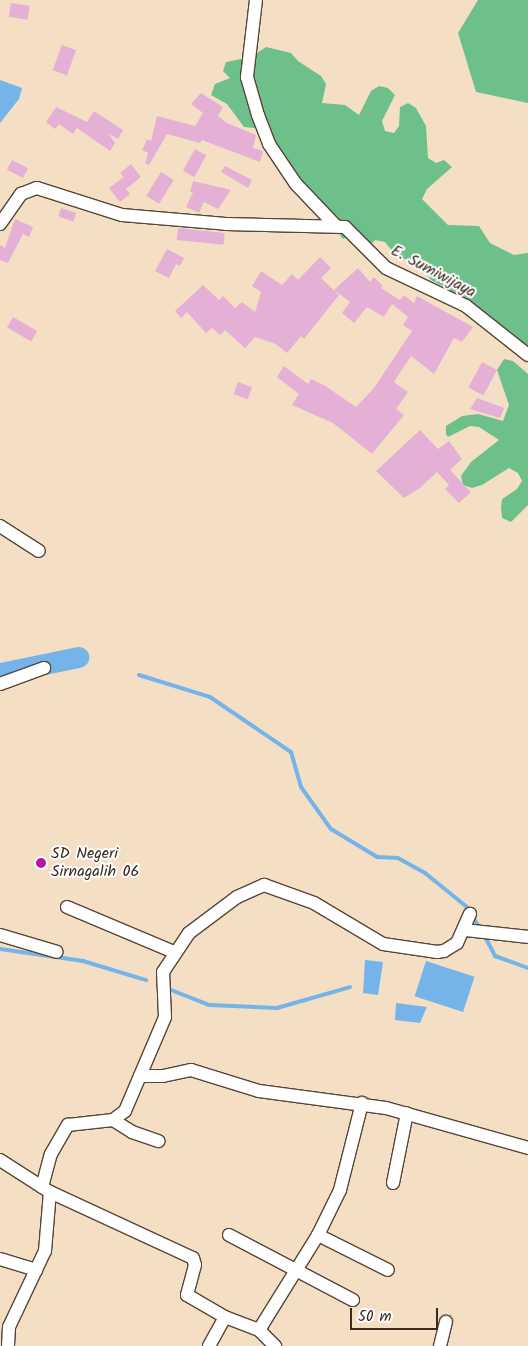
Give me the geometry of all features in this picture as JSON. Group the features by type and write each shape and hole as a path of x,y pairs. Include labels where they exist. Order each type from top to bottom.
{"street":[{"name":"E. Sumiwijaya","path":"256,0 247,77 269,144 296,184 336,226 355,234 372,257 386,268 466,306 528,355"},
{"path":"0,224 21,194 37,188 122,215 226,224 336,226"},
{"path":"0,526 39,551"},
{"path":"0,684 44,668"},
{"path":"8,1346 9,1327 36,1270 48,1239 46,1189 51,1154 68,1125 114,1120 125,1111 165,1017 161,979 174,952 190,932 227,904 255,887 264,886 314,903 383,944 444,951 457,943 469,931 470,914"},
{"path":"68,907 174,952"},
{"path":"469,931 528,937"},
{"path":"0,935 57,952"},
{"path":"140,1076 163,1076 185,1069 259,1091 362,1103 528,1148"},
{"path":"259,1330 318,1235 344,1179 362,1103"},
{"path":"393,1183 407,1114"},
{"path":"114,1120 132,1132 158,1140"},
{"path":"0,1160 46,1189 193,1258 195,1265 187,1295 225,1317 259,1330 275,1346"},
{"path":"229,1235 353,1300"},
{"path":"318,1235 388,1270"},
{"path":"0,1260 36,1270"},
{"path":"209,1346 225,1317"},
{"path":"440,1346 446,1322"}],"green space":[{"path":"478,0 528,0 528,103 476,92 458,33"},
{"path":"266,47 291,53 298,61 321,76 326,84 322,103 345,105 359,115 371,91 379,86 388,88 395,95 382,121 385,131 394,133 399,126 400,107 408,103 416,108 426,126 428,158 436,163 444,160 452,167 427,189 422,199 448,225 479,226 490,243 514,255 528,253 528,352 472,307 467,299 431,280 420,264 396,256 385,242 375,240 370,245 355,234 343,239 295,178 263,129 244,127 227,104 211,95 215,84 230,78 223,71 226,62 251,57"},
{"path":"504,359 513,361 528,374 528,505 511,522 502,518 502,499 517,489 522,481 518,473 509,468 482,485 472,488 463,485 461,476 471,462 499,440 479,427 470,426 448,437 446,434 446,426 462,416 478,414 503,421 509,405 497,370"}],"water":[{"path":"0,80 22,88 19,99 0,123"},
{"path":"365,960 383,962 378,995 363,993"},
{"path":"426,961 475,977 463,1012 415,996"},
{"path":"396,1003 427,1007 420,1023 395,1020"}],"building":[{"path":"11,3 30,6 28,20 9,17"},
{"path":"62,45 76,50 67,76 53,70"},
{"path":"201,93 223,107 218,116 227,123 256,135 253,148 263,151 260,162 202,140 200,143 167,134 149,165 145,163 148,153 142,150 147,139 151,141 157,116 195,126 203,113 191,104"},
{"path":"56,107 87,122 94,111 123,130 118,139 109,134 115,143 110,151 77,128 73,134 59,124 55,129 46,122"},
{"path":"195,149 206,155 194,177 183,171"},
{"path":"12,160 28,168 23,178 7,170"},
{"path":"131,164 141,177 126,189 130,194 120,202 109,188 124,177 120,173"},
{"path":"225,166 252,180 248,188 221,172"},
{"path":"161,172 174,180 159,204 146,196"},
{"path":"193,181 231,190 218,209 204,202 199,213 186,207 193,192 190,192"},
{"path":"61,208 76,213 73,222 58,217"},
{"path":"15,219 33,227 29,237 23,234 8,263 0,260 0,245 5,248"},
{"path":"178,228 225,233 223,245 177,240"},
{"path":"167,249 184,258 180,266 176,264 169,278 155,271"},
{"path":"320,257 331,268 321,278 339,295 304,339 301,336 287,353 276,344 255,337 245,348 225,330 220,335 212,328 206,333 187,312 181,318 175,311 203,285 219,300 223,296 235,308 242,302 255,312 261,292 252,286 261,271 282,285 292,274 298,280"},
{"path":"358,268 370,282 374,277 383,286 381,288 400,300 404,295 414,303 417,296 473,327 462,342 454,338 434,374 411,356 394,382 408,392 396,409 404,415 372,454 333,423 292,405 299,394 277,377 284,366 308,384 311,379 324,385 356,407 374,388 412,331 403,325 408,317 392,304 384,317 367,307 354,323 342,313 350,302 334,290"},
{"path":"13,317 37,331 31,341 7,327"},
{"path":"482,362 497,370 483,396 468,388"},
{"path":"238,382 252,387 248,399 234,394"},
{"path":"477,398 504,408 500,418 470,409"},
{"path":"420,430 438,449 449,441 462,459 450,470 471,492 459,503 445,489 449,485 437,472 420,488 404,498 376,471"}],"waterway":[{"path":"0,673 78,657"},
{"path":"139,675 210,697 291,752 301,787 331,829 377,857 398,858 425,873 467,907 480,929"},
{"path":"484,935 495,956 528,968"},
{"path":"0,949 83,961 146,980"},
{"path":"166,988 209,1005 277,1008 350,987"}],"place":[{"name":"SD Negeri Sirnagalih 06","path":"41,863"}]}
